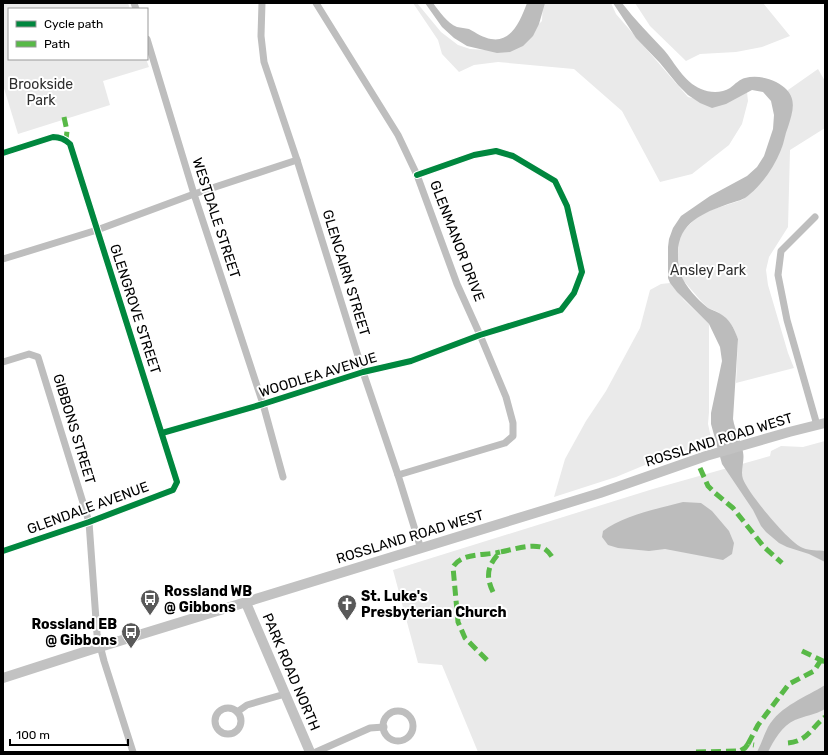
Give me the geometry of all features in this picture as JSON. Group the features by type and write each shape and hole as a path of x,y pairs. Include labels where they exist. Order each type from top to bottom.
{"main road":[{"name":"ROSSLAND ROAD WEST","path":"3,678 600,494 706,456 821,424"},
{"name":"PARK ROAD NORTH","path":"246,603 310,752"}],"street":[{"name":"GLENCAIRN STREET","path":"262,3 261,36 264,62 297,160 363,372 421,549"},
{"name":"GLENMANOR DRIVE","path":"316,3 398,134 417,175 457,284 506,397 513,423 513,436 505,443 398,475"},
{"name":"WESTDALE STREET","path":"148,42 194,194 263,404 283,477"},
{"name":"GLENGROVE STREET","path":"3,153 53,137 59,137 66,140 70,144 177,482"},
{"name":"WOODLEA AVENUE","path":"162,433 263,404 363,372 412,361 480,335 561,310 574,293 582,272 567,206 555,181 513,156 496,151 474,155 417,175"},
{"path":"3,259 97,230 194,194 297,160"},
{"path":"815,217 781,251 778,275 786,320 821,424"},
{"name":"GIBBONS STREET","path":"3,362 29,354 38,357 89,522 97,634 133,752"},
{"name":"GLENDALE AVENUE","path":"3,551 89,522 173,490 177,482"},
{"path":"237,712 247,705 285,694"},
{"path":"399,711 411,718 413,727 412,732 405,739 396,740 387,736 384,726 386,718 394,712 399,711"},
{"path":"316,752 370,728 384,726"}],"green space":[{"name":"Brookside Park","path":"3,3 128,3 130,8 8,8 8,60 146,60 149,67 103,81 110,105 18,134 3,85"},
{"path":"413,3 417,3 441,32 458,45 470,49 504,51 518,45 542,21 543,3 611,3 616,14 688,97 704,101 747,92 748,101 742,124 729,145 692,174 660,182 622,111 574,69 498,62 474,65 459,72 442,54 438,40"},
{"path":"635,3 763,3 790,36 762,47 736,52 700,54 686,61 650,26"},
{"name":"Ansley Park","path":"818,69 825,81 825,128 790,150 788,227 769,257 766,270 768,285 788,353 794,368 736,383 738,339 733,327 718,312 708,308 683,280 679,269 679,240 683,231 697,217 711,210 742,200 762,182 781,150 791,111 788,90"},
{"path":"670,283 684,300 709,324 708,424 712,442 657,460 616,477 554,497 565,459 586,421 606,391 640,328 650,290 661,284"},
{"path":"825,441 825,752 478,752 442,665 418,663 393,570 653,489 770,456 771,451 781,446 803,447"}],"shaded area":[{"path":"425,3 433,3 447,20 457,27 469,29 491,39 498,39 510,34 515,28 527,3 545,3 539,24 533,36 523,46 510,52 497,53 467,46 454,38 442,27"},
{"path":"613,3 622,3 664,50 680,72 695,86 708,91 720,92 727,90 743,79 750,77 762,77 779,83 787,90 792,99 793,108 782,147 768,174 745,198 710,211 693,221 682,235 679,244 678,262 683,278 689,288 709,309 723,315 729,321 738,339 733,419 743,452 742,473 746,486 789,538 803,548 825,551 825,562 809,554 779,543 766,532 722,464 711,424 711,413 722,361 720,347 709,324 677,292 668,278 669,239 673,228 681,216 710,196 747,176 757,167 764,156 773,129 774,115 771,101 763,92 752,90 726,104 712,108 700,103 688,95 678,85 660,63 636,38"},
{"path":"683,502 701,503 712,511 729,531 734,543 732,554 723,560 665,549 649,551 618,548 608,545 602,537 603,531 620,521 642,513"},
{"path":"825,685 825,709 790,723 779,734 768,752 757,752 768,727 779,713"}],"marked path":[{"path":"64,117 67,131 66,140"},
{"path":"700,468 708,486 733,508 764,547 782,563"},
{"path":"493,592 489,580 489,570 493,561 500,552 536,546 547,551 554,560"},
{"path":"487,660 465,638 458,622 453,567 462,559 474,555 500,552"},
{"path":"802,651 825,662"},
{"path":"748,744 758,725 789,684 814,671 821,660"},
{"path":"788,743 795,742 805,737 825,717"},
{"path":"696,752 740,751 748,744 754,745"}],"cycle path":[{"path":"3,153 53,137 58,137 70,144 177,482 173,490 89,522 3,551"},
{"path":"162,433 263,404 363,372 411,361 480,335 561,310 574,293 582,272 567,206 555,181 513,156 496,151 474,155 417,175"}],"place":[{"name":"Rossland WB @ Gibbons","path":"150,616"},
{"name":"St. Luke's Presbyterian Church","path":"347,621"},
{"name":"Rossland EB @ Gibbons","path":"131,649"}]}
